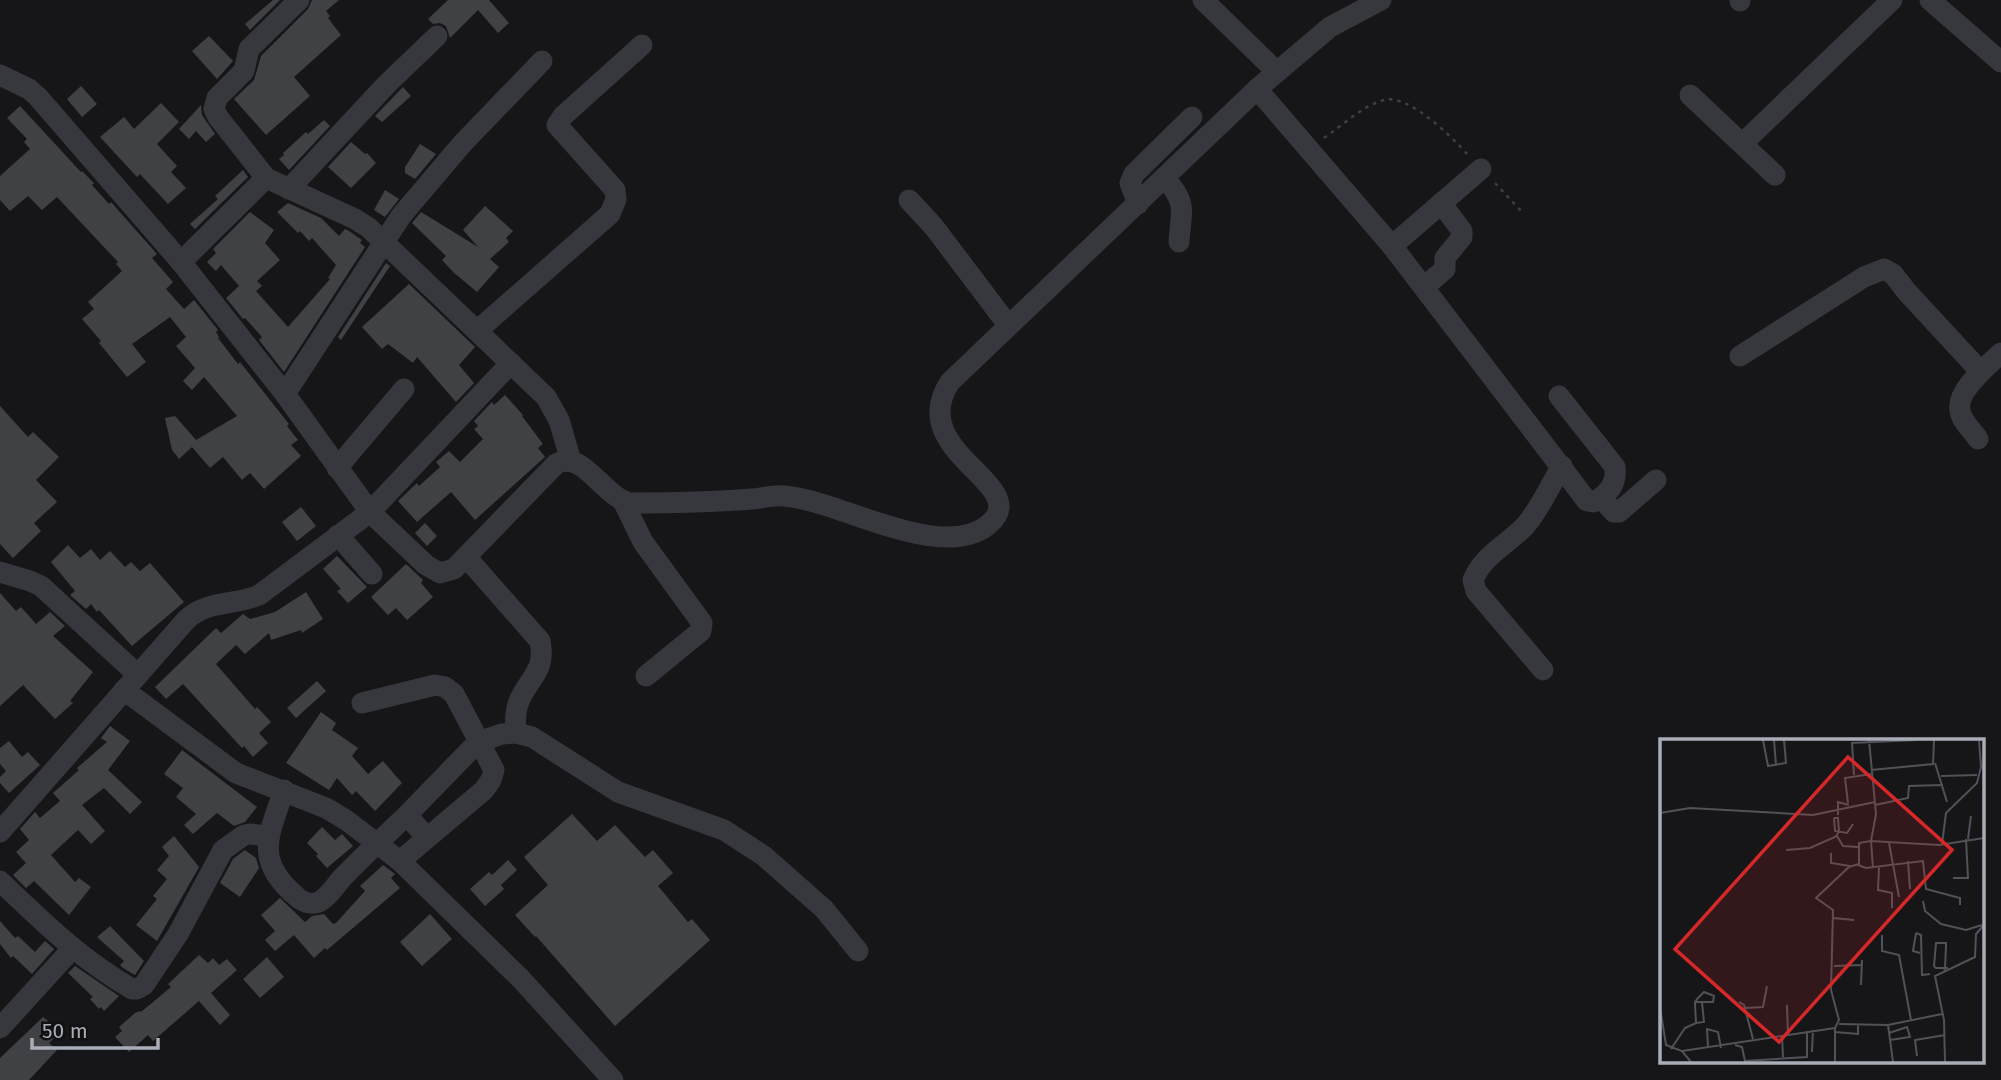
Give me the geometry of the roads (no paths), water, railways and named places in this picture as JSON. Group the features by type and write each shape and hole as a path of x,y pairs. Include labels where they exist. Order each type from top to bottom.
{"street":[{"path":"299,0 249,49 244,71 214,104 218,117 266,178 355,219 384,241 478,330 546,397 563,431 571,461"},
{"path":"1203,0 1277,72"},
{"path":"6,83 38,97 181,262 285,394 370,512 440,573 454,569 467,558 556,464 571,461 579,464 615,498 623,501 641,503 755,499 782,495 807,499 917,533 950,537 982,529 992,522 998,513 999,503 994,489 972,468 941,426 939,405 942,394 955,376 1257,89 1329,27 1381,0"},
{"path":"1743,143 1892,0"},
{"path":"1945,4 2001,62"},
{"path":"289,189 387,84 437,36"},
{"path":"478,330 610,214 616,199 615,190 557,125 563,116 642,45"},
{"path":"285,394 401,216 431,179 542,61"},
{"path":"1257,89 1392,246 1587,501 1593,502 1601,498 1615,483 1615,467 1559,396"},
{"path":"1690,95 1775,175"},
{"path":"1138,204 1130,183 1134,174 1192,117"},
{"path":"1392,246 1481,169"},
{"path":"181,262 266,178"},
{"path":"1165,178 1179,194 1182,203 1179,242"},
{"path":"909,200 934,227 1008,325"},
{"path":"1424,287 1445,269 1445,258 1462,237 1462,231 1441,203"},
{"path":"1740,356 1864,277 1884,269 1893,274 1981,372"},
{"path":"1978,439 1959,409 1965,390 2001,353"},
{"path":"0,832 130,682 196,611 259,595 370,512 511,363"},
{"path":"337,468 404,388"},
{"path":"1543,670 1476,592 1473,580 1490,555 1528,522 1562,466"},
{"path":"1601,498 1614,512 1619,512 1656,480"},
{"path":"623,501 643,542 702,623 701,631 646,676"},
{"path":"338,535 372,574"},
{"path":"467,558 540,641 543,653 539,671 519,700 515,715 516,733"},
{"path":"0,572 41,586 130,682 236,773 326,808 400,861 521,979 613,1080"},
{"path":"362,703 435,685 445,687 454,694 494,770 484,790 400,861"},
{"path":"284,790 268,836 269,862 275,873 296,896 309,903 321,901 478,742 502,734 516,733 532,737 618,792 724,830 764,856 824,909 858,951"},
{"path":"407,815 426,838"},
{"path":"0,881 72,949 99,970 132,989 141,988 178,934 223,850 244,835 268,836"},
{"path":"0,1028 72,949"}]}
